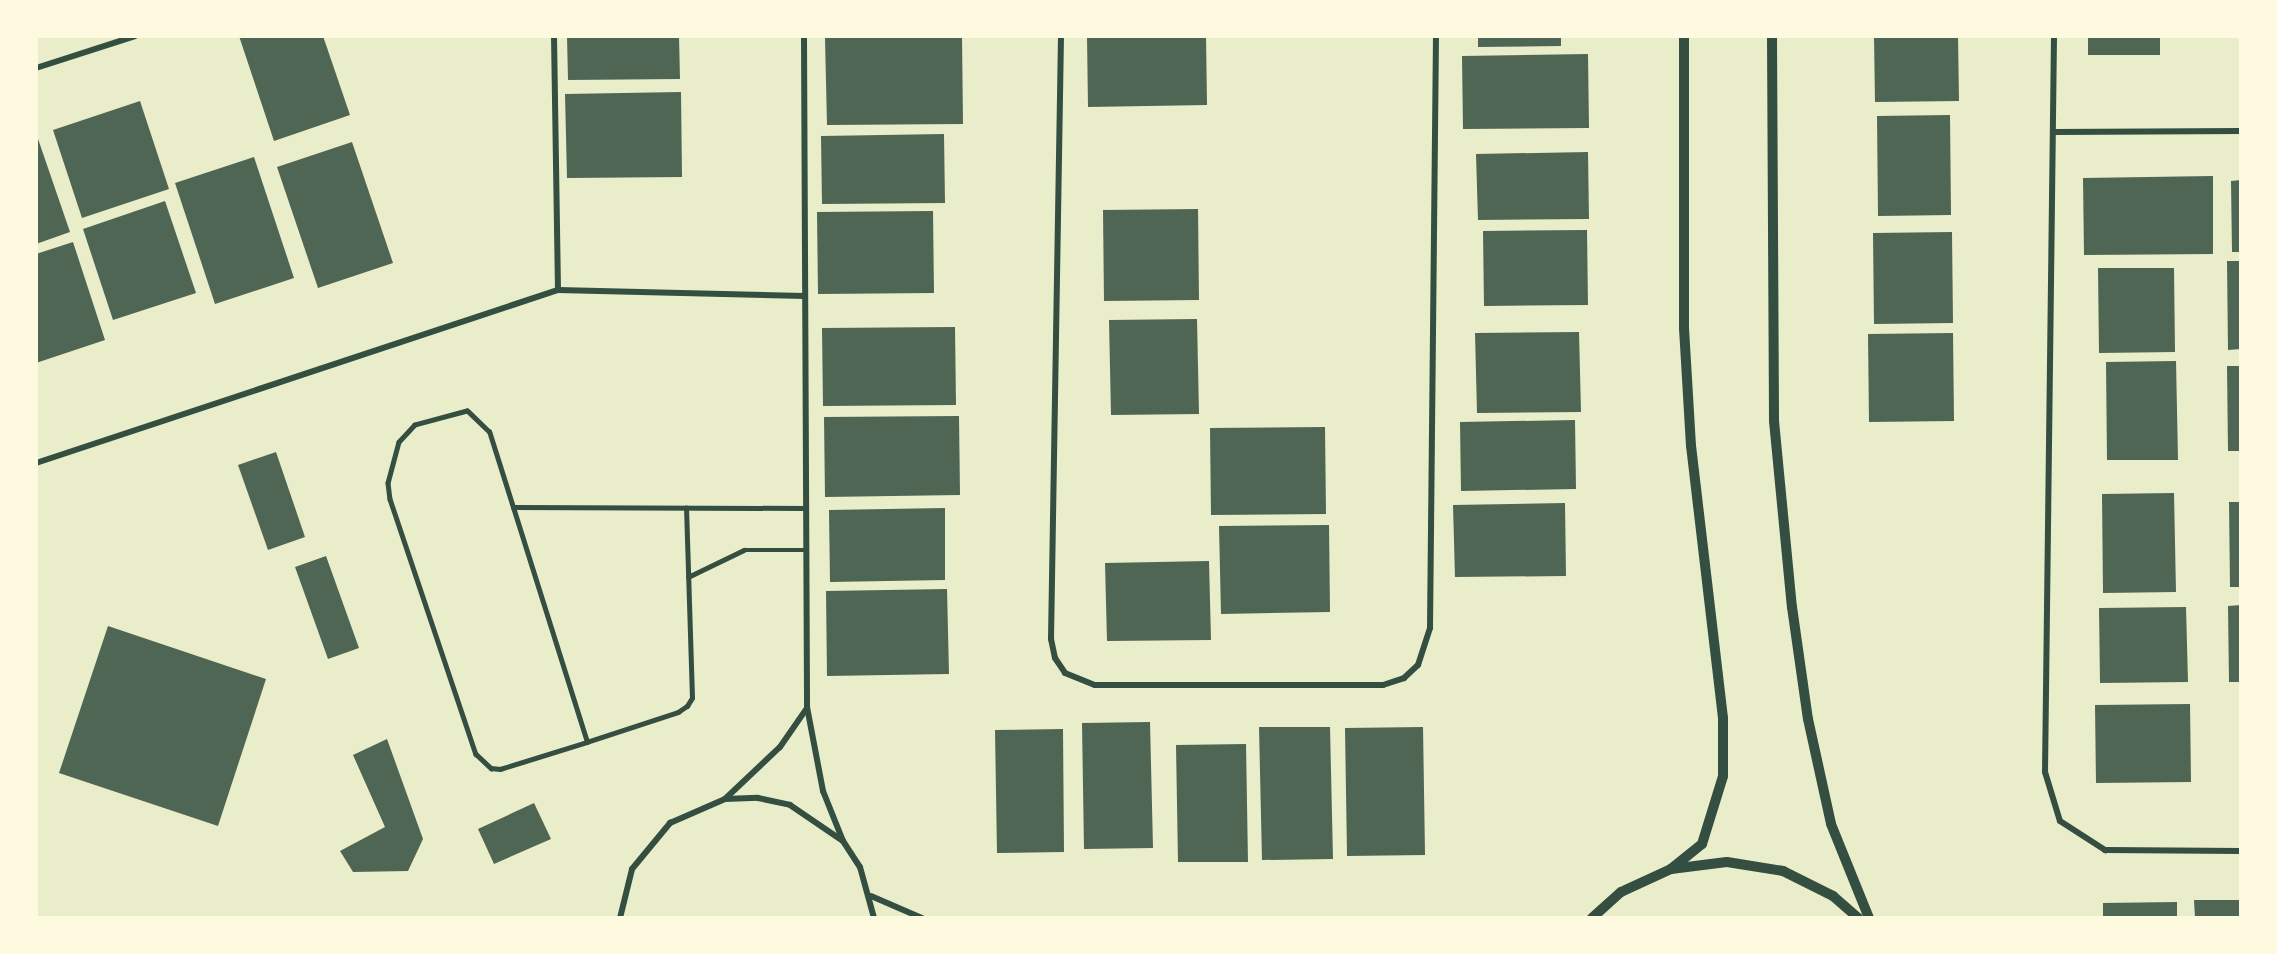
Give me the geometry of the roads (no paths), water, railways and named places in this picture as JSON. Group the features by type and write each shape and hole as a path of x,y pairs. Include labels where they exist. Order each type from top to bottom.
{"street":[{"path":"36,68 135,36"},
{"path":"554,36 558,290"},
{"path":"804,36 807,707 823,791 843,841 871,896 874,918"},
{"path":"1061,36 1051,639 1055,657 1065,673 1095,685 1383,685 1404,678 1418,665 1430,628 1436,36"},
{"path":"1592,918 1621,892 1671,869 1702,844 1723,776 1723,718 1691,446 1685,341 1684,36"},
{"path":"1772,36 1774,421 1792,607 1808,719 1831,824 1869,918"},
{"path":"2054,36 2055,132 2045,772 2060,821 2105,850 2241,851"},
{"path":"2055,132 2241,131"},
{"path":"36,463 558,290 805,297"},
{"path":"620,918 632,869 648,844 670,823 725,799 780,747 807,707"},
{"path":"725,799 790,805 843,841"},
{"path":"1671,869 1727,862 1783,871 1833,896 1858,918"},
{"path":"871,896 922,918"}],"lane":[{"path":"587,741 489,432 467,411 415,425 399,442 388,483 390,499 476,754 500,769 678,712 692,698 686,508"},
{"path":"513,507 806,508"},
{"path":"688,577 744,550 806,550"}]}
